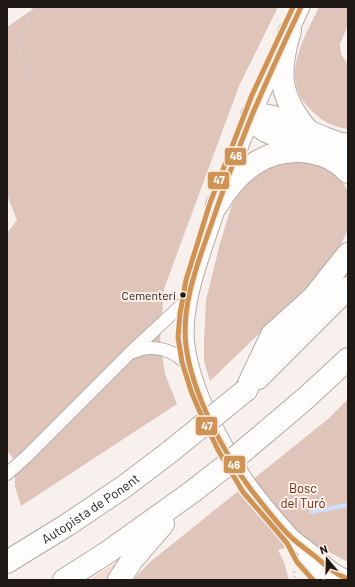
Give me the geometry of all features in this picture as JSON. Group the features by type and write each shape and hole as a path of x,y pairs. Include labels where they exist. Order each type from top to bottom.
{"highway":[{"path":"290,31 283,56 283,86 293,112 309,132"},
{"path":"348,145 338,143 273,117 259,114 252,115 260,127 266,131 337,162 348,172"},
{"path":"217,205 225,192 241,173 257,161 272,154 282,152 301,151 318,154"},
{"path":"246,390 272,335 313,298 348,254"},
{"name":"Autopista de Ponent","path":"7,562 67,525 125,486 246,390 348,288"},
{"path":"64,580 114,548 192,492 307,398 348,359"},
{"path":"119,580 143,546 192,492"}],"street":[{"path":"301,7 252,115 217,205 198,264 186,320 185,337 191,370 205,407 236,467 253,493 293,539 333,572 348,580"},
{"path":"7,474 130,353 190,298"},
{"path":"130,353 139,349 159,348 169,351 182,358 191,370"},
{"path":"293,539 303,558 322,580"}],"path":[{"path":"30,78 17,46 33,7"},
{"path":"293,567 295,580"}],"shaded area":[{"path":"125,557 110,580 89,580"}],"green space":[{"path":"36,7 278,7 239,86 164,289 160,341 165,374 177,404 21,506 15,486 15,461 7,451 7,233 17,220 7,195 7,27"},
{"path":"319,7 348,7 348,25 340,44 341,54 348,65 348,129 332,125 317,116 300,96 296,84 295,71 297,58 301,45"},
{"path":"295,161 319,165 335,174 343,183 348,193 348,230 338,250 317,278 210,381 204,361 206,300 219,247 232,204 243,188 257,174 273,165"},
{"name":"Bosc del Turó","path":"348,399 348,562 306,540 278,550 284,562 289,580 133,580 150,562 328,419"}],"waterway":[{"path":"311,512 348,505"}],"transit line":[{"name":"47","path":"293,7 252,95 210,203 186,280 180,314 178,337 182,362 191,391 218,450 243,492 287,543 297,562 313,580"},
{"name":"46","path":"301,7 252,115 230,171 200,256 188,301 185,331 186,346 189,364 202,403 220,441 241,476 272,516 293,539 331,570 348,579"}],"place":[{"name":"Cementeri","path":"183,295"}]}
